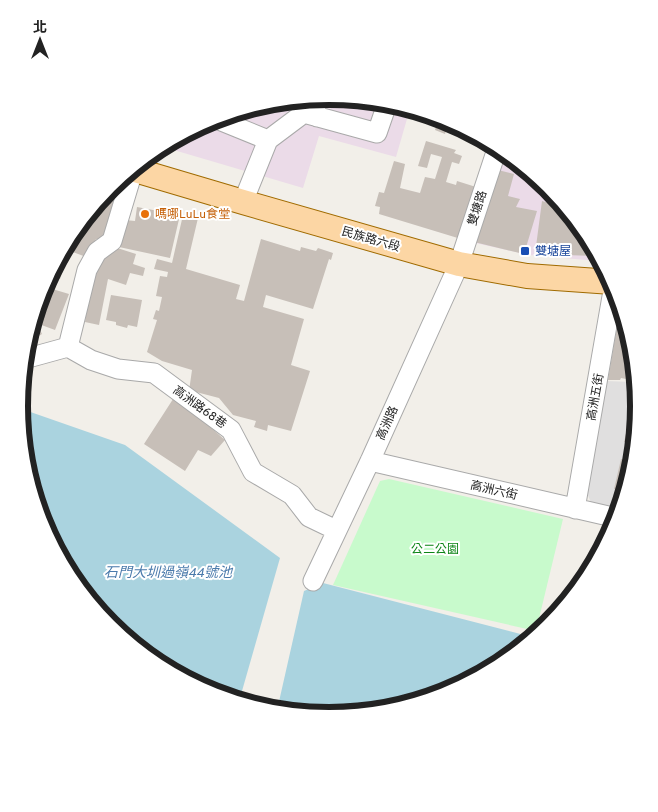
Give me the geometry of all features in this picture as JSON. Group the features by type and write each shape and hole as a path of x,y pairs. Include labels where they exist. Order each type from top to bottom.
{"main road":[{"name":"民族路六段","path":"139,172 459,264 528,276 604,283"}],"street":[{"path":"243,202 268,140 304,113 316,108 377,133 385,110"},
{"path":"226,123 268,140"},
{"name":"雙塘路","path":"459,264 495,154"},
{"path":"31,357 68,347 87,270 98,252 112,241 132,178"},
{"name":"高洲路","path":"313,581 370,461 459,264"},
{"name":"高洲五街","path":"575,509 611,299"},
{"name":"高洲路68巷","path":"68,347 91,360 118,369 154,373 231,430 253,472 292,495 309,517 336,530"},
{"name":"高洲六街","path":"370,461 610,516"}],"shaded area":[{"path":"349,105 388,110 408,115 396,157 319,136 303,188 171,149 214,127 270,110 290,107"},
{"path":"499,157 528,179 556,207 580,238 593,261 529,255 471,242"},
{"path":"606,381 630,382 630,386 628,445 625,465 612,510 592,505 587,493"}],"green space":[{"name":"公二公園","path":"389,479 563,519 538,623 531,630 333,585 380,481"}],"water":[{"name":"石門大圳過嶺44號池","path":"28,411 125,445 280,558 241,694 214,685 178,667 161,657 130,633 102,605 78,574 68,557 50,521 38,484 30,445"},
{"path":"323,583 525,635 497,657 480,667 444,685 407,697 368,705 329,708 279,703 304,591"}],"building":[{"path":"437,125 447,128 445,134 435,130"},
{"path":"426,141 456,150 454,153 462,156 459,164 452,162 446,182 456,185 457,181 476,187 461,239 379,214 380,207 375,206 379,192 384,193 394,161 405,164 400,188 420,193 425,177 435,179 442,157 431,154 427,168 418,166"},
{"path":"494,169 514,174 508,196 520,199 516,207 537,211 524,254 474,242"},
{"path":"112,197 121,200 108,243 96,239 89,258 70,251 102,207"},
{"path":"542,201 556,207 580,238 590,256 535,254"},
{"path":"137,207 180,215 170,258 119,247 125,220 135,221"},
{"path":"183,215 198,218 186,269 240,285 236,299 244,301 261,239 300,251 301,247 316,251 318,248 333,253 331,260 329,259 313,309 266,295 263,307 304,319 291,365 310,371 291,431 268,425 267,431 254,427 256,421 233,415 219,398 196,392 196,395 189,391 192,370 162,361 147,352 157,320 153,319 156,310 159,311 162,297 156,296 160,276 167,277 168,272 154,269 157,259 172,263"},
{"path":"111,246 136,254 133,264 145,268 143,276 130,273 126,285 108,279 99,325 85,322 92,278 100,255 108,256"},
{"path":"69,253 60,279 57,278"},
{"path":"51,289 69,294 55,330 39,324"},
{"path":"111,295 142,300 137,327 128,325 127,328 116,325 116,322 106,320"},
{"path":"618,321 625,347 629,380 621,378 620,380 608,380"},
{"path":"38,326 42,334 35,338"},
{"path":"175,396 225,440 211,456 198,450 185,471 144,444"},
{"path":"630,417 628,443 624,442"},
{"path":"621,459 626,460 618,490 614,489"}],"place":[{"name":"嗎哪LuLu食堂","path":"145,214"},
{"name":"雙塘屋","path":"525,251"}]}
